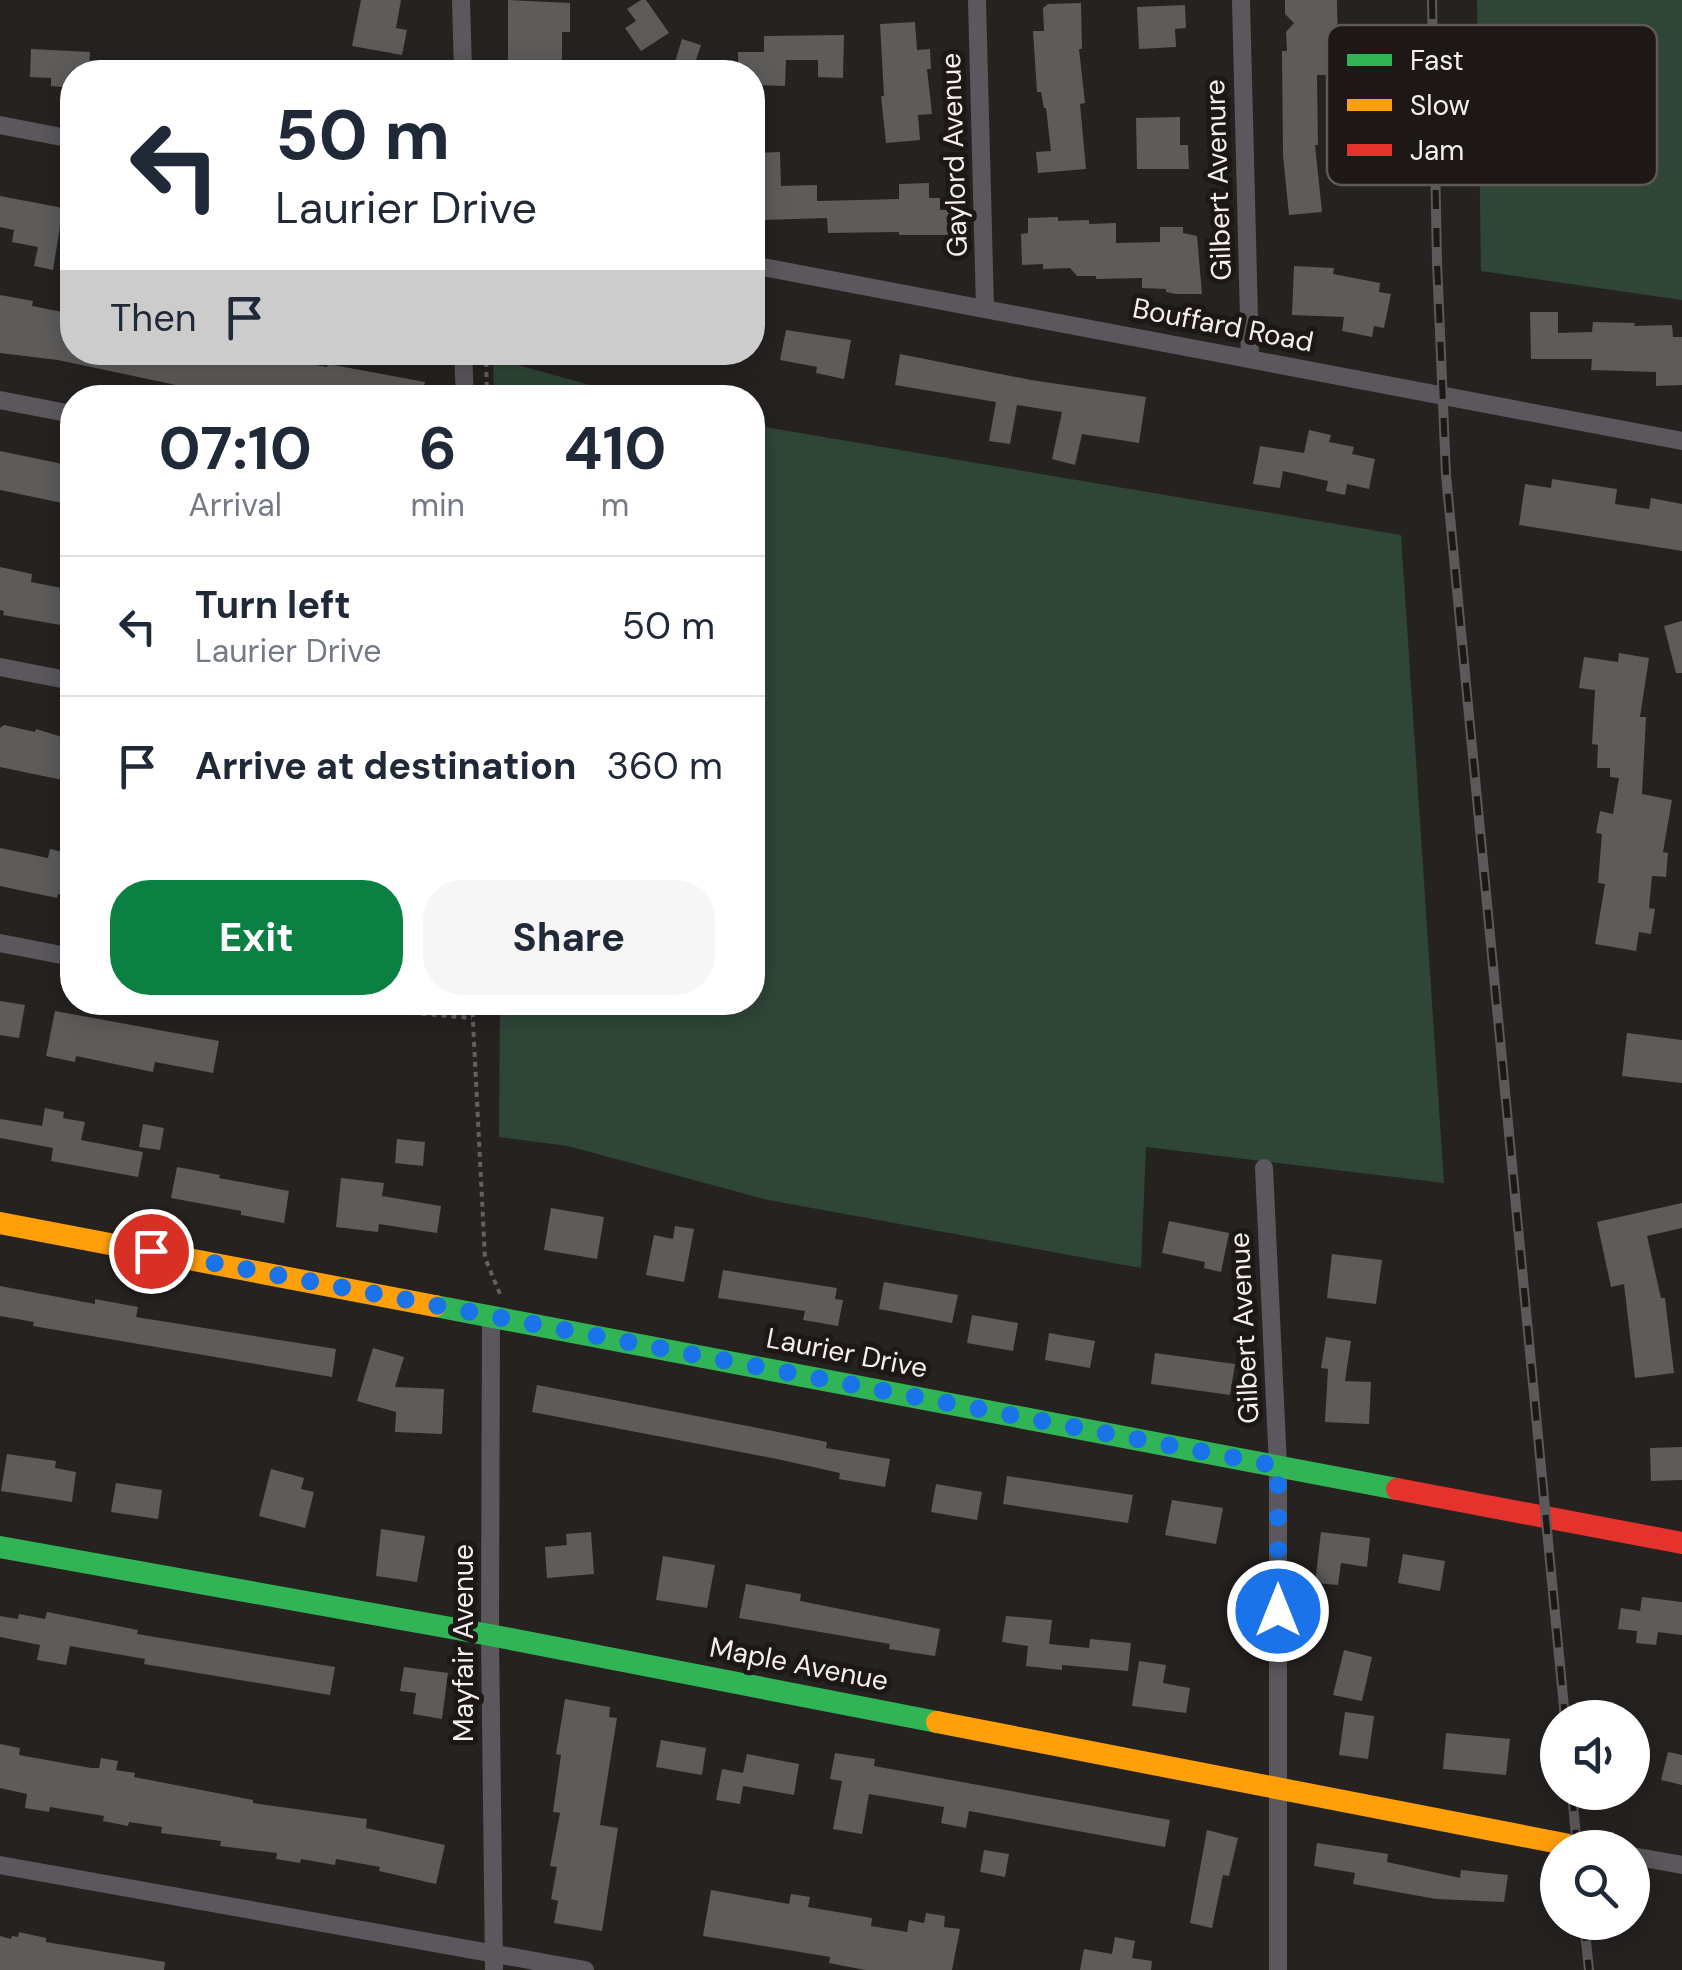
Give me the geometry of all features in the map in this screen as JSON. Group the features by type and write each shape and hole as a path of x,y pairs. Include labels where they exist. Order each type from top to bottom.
{"street":[{"path":"461,0 462,60"},
{"name":"Gaylord Avenue","path":"977,0 985,308"},
{"name":"Gilbert Avenure","path":"1240,0 1250,358"},
{"path":"0,125 60,136"},
{"name":"Bouffard Road","path":"765,268 1682,441"},
{"path":"0,400 60,412"},
{"path":"0,667 60,679"},
{"path":"0,943 60,955"},
{"name":"Gilbert Avenue","path":"1264,1168 1278,1466 1278,1970"},
{"name":"Laurier Drive","path":"0,1222 1682,1543"},
{"name":"Mayfair Avenue","path":"490,1315 494,1962"},
{"name":"Maple Avenue","path":"0,1547 490,1635 1540,1839"},
{"path":"1650,1859 1682,1865"},
{"path":"0,1865 494,1962 585,1970"}],"path":[{"path":"436,1015 472,1018 485,1258 498,1286"}],"green space":[{"path":"1477,0 1682,0 1682,300 1481,271 1480,185 1657,185 1657,25 1477,25"},
{"path":"493,365 518,365 590,385 494,385"},
{"path":"765,427 1401,535 1444,1183 1146,1147 1141,1268 768,1200 568,1146 499,1137 500,1015 765,1015"}],"building":[{"path":"361,0 401,0 396,28 407,30 402,55 352,46"},
{"path":"508,0 570,3 570,32 562,32 562,60 508,60"},
{"path":"646,0 669,33 641,51 625,28 636,21 627,9"},
{"path":"1285,0 1337,0 1337,25 1327,25 1327,75 1317,75 1315,145 1322,212 1289,215 1283,155 1282,51 1287,51 1286,32 1294,23 1285,14"},
{"path":"1081,3 1079,49 1085,103 1080,104 1086,169 1038,173 1036,152 1051,151 1046,108 1041,92 1037,92 1033,31 1044,31 1043,8 1048,4"},
{"path":"1185,5 1186,28 1175,29 1176,47 1139,49 1137,7"},
{"path":"915,22 917,50 930,49 931,69 927,69 932,114 918,115 920,140 886,143 880,24"},
{"path":"844,35 843,78 818,77 818,60 786,60 785,86 765,85 765,60 738,60 738,52 764,52 764,36"},
{"path":"682,39 701,45 696,60 676,60"},
{"path":"31,49 90,52 90,60 60,60 60,87 51,86 51,78 30,77"},
{"path":"1180,117 1180,145 1188,145 1189,169 1137,169 1136,118"},
{"path":"780,152 781,186 817,185 817,201 899,199 899,184 929,183 929,198 940,198 940,210 949,210 949,235 828,233 827,218 765,220 765,153"},
{"path":"0,196 60,207 53,270 34,266 38,247 12,242 14,230 0,227"},
{"path":"1058,217 1058,221 1116,223 1116,243 1160,242 1160,227 1183,227 1183,233 1197,236 1202,294 1142,288 1142,278 1096,279 1077,276 1070,268 1022,265 1021,234 1028,233 1028,218"},
{"path":"1294,266 1334,268 1333,274 1380,283 1379,292 1391,294 1384,328 1374,326 1372,337 1342,331 1344,317 1292,315"},
{"path":"0,295 33,301 32,306 60,312 60,360 0,353"},
{"path":"1530,312 1558,312 1558,333 1592,332 1593,322 1672,325 1673,337 1682,337 1682,385 1656,386 1656,372 1591,370 1592,359 1531,359"},
{"path":"786,330 851,340 844,379 816,373 817,367 780,360"},
{"path":"900,354 1031,380 1146,397 1139,443 1082,434 1075,465 1052,459 1062,412 1017,405 1010,444 989,441 996,402 895,385"},
{"path":"82,365 333,365 425,382 424,385 176,385"},
{"path":"1309,430 1331,435 1329,442 1354,447 1352,454 1375,459 1369,489 1347,484 1345,495 1326,491 1328,481 1283,471 1280,488 1253,484 1260,446 1304,453"},
{"path":"0,451 60,464 60,502 0,490"},
{"path":"1552,479 1617,489 1615,504 1649,509 1651,498 1682,504 1682,551 1519,525 1525,484 1551,488"},
{"path":"0,567 32,574 31,582 60,588 60,625 3,615"},
{"path":"1682,621 1682,673 1676,673 1664,626"},
{"path":"1619,653 1649,658 1640,717 1646,717 1642,794 1672,800 1663,852 1668,853 1666,877 1652,876 1649,908 1655,909 1651,934 1639,932 1636,951 1595,944 1605,884 1598,883 1602,834 1596,833 1600,811 1613,814 1619,778 1610,777 1610,768 1597,768 1598,745 1592,744 1595,690 1579,688 1584,657 1618,662"},
{"path":"4,725 35,732 36,729 60,736 60,780 0,767 0,728"},
{"path":"0,848 48,858 50,849 60,851 57,898 0,886"},
{"path":"0,1001 25,1005 19,1038 0,1035"},
{"path":"55,1011 60,1015 219,1041 213,1073 155,1062 153,1072 76,1056 75,1062 46,1056"},
{"path":"1627,1033 1682,1040 1682,1083 1622,1076"},
{"path":"45,1108 64,1112 63,1118 85,1122 81,1140 143,1152 138,1177 51,1161 53,1148 0,1138 0,1119 42,1126"},
{"path":"143,1124 164,1128 160,1150 139,1147"},
{"path":"397,1139 425,1142 423,1166 395,1163"},
{"path":"177,1167 289,1191 284,1223 171,1198"},
{"path":"341,1178 384,1183 382,1196 441,1206 437,1233 379,1224 378,1232 336,1227"},
{"path":"1682,1203 1682,1228 1647,1236 1661,1298 1665,1298 1674,1373 1635,1378 1624,1284 1611,1287 1597,1222"},
{"path":"551,1208 604,1217 597,1259 544,1250"},
{"path":"1169,1221 1229,1233 1221,1272 1204,1268 1205,1262 1162,1253"},
{"path":"675,1226 694,1229 684,1282 646,1275 654,1235 673,1239"},
{"path":"1332,1254 1382,1260 1376,1304 1327,1298"},
{"path":"723,1270 837,1288 835,1299 843,1300 838,1326 803,1320 805,1311 718,1298"},
{"path":"884,1282 958,1295 952,1323 879,1309"},
{"path":"0,1286 95,1304 95,1299 138,1307 136,1317 336,1349 332,1377 33,1326 34,1322 0,1316"},
{"path":"972,1315 1018,1323 1013,1351 967,1343"},
{"path":"1049,1333 1095,1341 1090,1368 1045,1360"},
{"path":"1326,1337 1351,1341 1345,1381 1371,1382 1369,1424 1325,1422 1328,1369 1321,1368"},
{"path":"373,1348 404,1357 395,1387 444,1389 442,1434 395,1432 396,1412 357,1401"},
{"path":"1155,1353 1235,1364 1230,1395 1151,1384"},
{"path":"537,1385 827,1442 826,1448 890,1459 885,1487 839,1479 840,1473 777,1459 532,1412"},
{"path":"1682,1447 1682,1480 1651,1481 1650,1448"},
{"path":"7,1454 56,1461 55,1468 76,1472 72,1502 1,1491"},
{"path":"271,1469 304,1478 301,1489 314,1492 305,1528 259,1516"},
{"path":"1007,1476 1133,1495 1128,1523 1003,1504"},
{"path":"116,1483 162,1490 158,1519 111,1512"},
{"path":"936,1484 982,1492 977,1520 931,1512"},
{"path":"1172,1500 1223,1508 1216,1544 1165,1535"},
{"path":"381,1529 425,1536 417,1582 376,1576"},
{"path":"591,1532 594,1574 547,1578 545,1547 567,1545 566,1534"},
{"path":"1321,1532 1370,1538 1367,1567 1341,1563 1338,1585 1315,1583"},
{"path":"1403,1554 1445,1561 1440,1591 1398,1583"},
{"path":"663,1556 715,1565 707,1608 656,1600"},
{"path":"746,1584 801,1594 800,1601 940,1629 935,1656 889,1649 890,1644 739,1618"},
{"path":"1642,1597 1682,1602 1682,1635 1658,1632 1656,1645 1636,1643 1637,1631 1618,1629 1621,1608 1640,1611"},
{"path":"47,1612 138,1630 137,1634 335,1667 330,1695 144,1664 145,1659 70,1646 66,1665 37,1660 40,1645 0,1637 0,1616 18,1619 19,1614 45,1619"},
{"path":"1006,1616 1052,1620 1049,1644 1089,1648 1090,1639 1131,1643 1128,1671 1026,1666 1028,1646 1002,1642"},
{"path":"1344,1650 1372,1657 1362,1701 1333,1695"},
{"path":"1139,1661 1166,1665 1163,1683 1190,1688 1186,1713 1132,1706"},
{"path":"404,1667 448,1673 442,1719 413,1714 416,1693 400,1691"},
{"path":"565,1699 610,1707 609,1717 617,1718 600,1825 618,1828 602,1931 554,1923 558,1901 551,1899 557,1867 550,1866 560,1813 553,1812 561,1755 556,1754"},
{"path":"1345,1712 1374,1716 1368,1759 1339,1755"},
{"path":"1446,1733 1510,1739 1506,1775 1443,1769"},
{"path":"661,1740 706,1748 702,1775 656,1767"},
{"path":"0,1744 20,1748 19,1755 91,1768 99,1768 101,1758 118,1761 116,1770 135,1773 134,1777 253,1803 367,1819 366,1828 445,1845 436,1884 379,1871 380,1867 336,1859 335,1865 301,1859 300,1863 276,1859 277,1853 161,1833 162,1827 129,1822 128,1826 103,1821 104,1816 50,1807 49,1812 25,1808 27,1794 0,1788"},
{"path":"1668,1752 1682,1755 1682,1785 1661,1780"},
{"path":"835,1753 875,1759 874,1766 1170,1820 1165,1847 969,1811 966,1828 941,1823 944,1807 869,1794 862,1834 833,1829 842,1781 830,1779"},
{"path":"747,1754 799,1764 794,1795 743,1786 740,1804 716,1800 722,1769 743,1773"},
{"path":"1207,1830 1238,1838 1229,1876 1223,1875 1212,1928 1190,1923"},
{"path":"1317,1843 1388,1854 1387,1862 1460,1878 1461,1870 1508,1875 1504,1902 1436,1899 1353,1884 1355,1873 1314,1866"},
{"path":"984,1850 1009,1854 1005,1877 980,1872"},
{"path":"711,1890 789,1904 791,1894 810,1897 808,1907 872,1918 871,1926 907,1932 909,1920 924,1923 926,1913 945,1916 944,1927 960,1929 952,1970 865,1970 829,1963 830,1957 703,1936"},
{"path":"19,1932 46,1938 46,1942 165,1962 164,1970 0,1970 0,1936 11,1939 18,1937"},
{"path":"1115,1937 1135,1941 1132,1958 1152,1961 1151,1970 1080,1970 1084,1949 1112,1954"}],"railway":[{"path":"1432,0 1432,25"},
{"path":"1436,185 1446,475 1563,1700"},
{"path":"1574,1810 1575,1830"},
{"path":"1586,1940 1589,1970"}],"traffic: fast":[{"path":"435,1306 1397,1489"},
{"path":"0,1547 490,1635 937,1722"}],"traffic: slow":[{"path":"0,1223 435,1306"},
{"path":"937,1722 1540,1839"}],"traffic: jam":[{"path":"1397,1489 1682,1543"}],"route":[{"path":"151,1251 1278,1466 1278,1611"}]}
